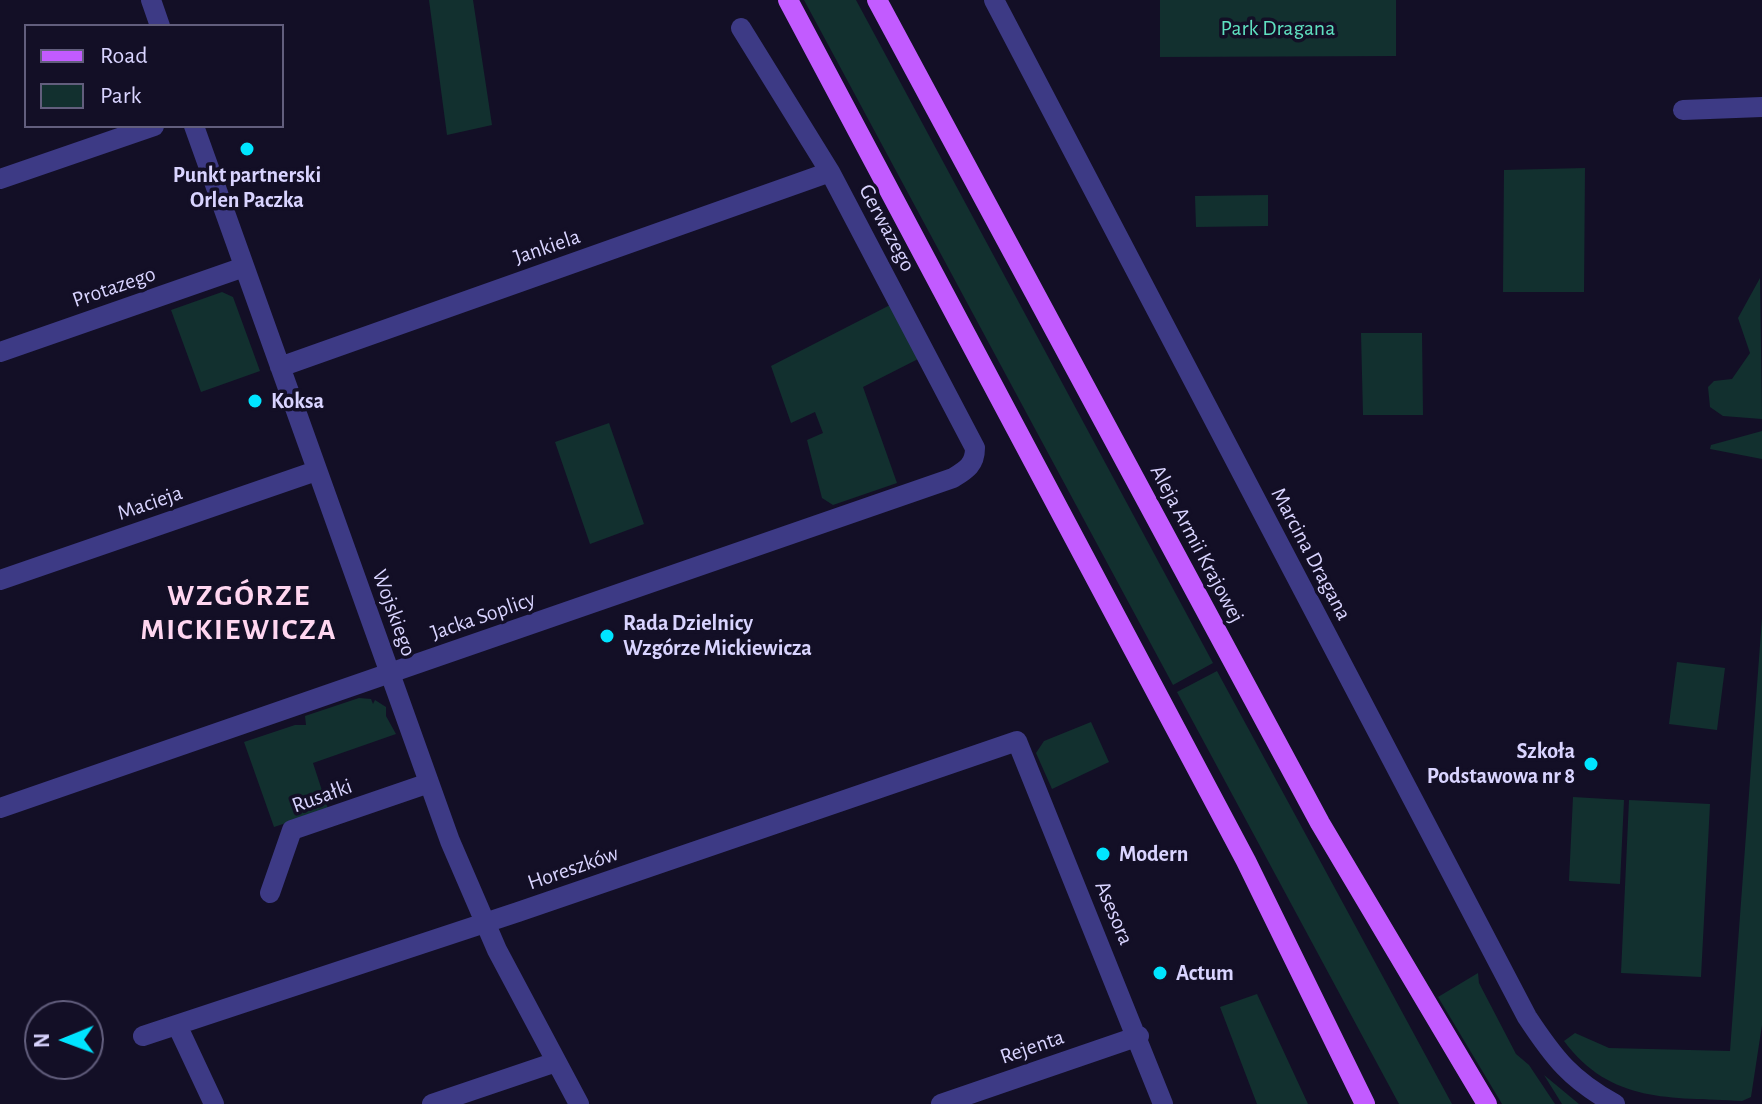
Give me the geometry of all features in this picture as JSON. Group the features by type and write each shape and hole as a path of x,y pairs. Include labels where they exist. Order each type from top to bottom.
{"main road":[{"path":"788,0 1246,861 1365,1104"},
{"name":"Aleja Armii Krajowej","path":"877,0 1320,823 1487,1104"}],"street":[{"path":"151,0 159,24"},
{"name":"Marcina Dragana","path":"994,0 1527,1017 1557,1063 1585,1088 1615,1104"},
{"name":"Gerwazego","path":"741,28 830,172 975,448 975,458"},
{"path":"1683,110 1762,107"},
{"path":"0,179 148,128"},
{"name":"Wojskiego","path":"195,128 429,783 484,922 579,1104"},
{"name":"Jankiela","path":"280,367 830,172"},
{"name":"Protazego","path":"0,352 244,267"},
{"name":"Jacka Soplicy","path":"0,808 391,674 922,486 953,478 967,469 975,458"},
{"name":"Macieja","path":"0,580 316,471"},
{"name":"Horeszków","path":"143,1036 1017,741"},
{"name":"Asesora","path":"1017,741 1139,1036 1163,1104"},
{"name":"Rusałki","path":"270,893 292,830 429,783"},
{"path":"177,1025 214,1104"},
{"name":"Rejenta","path":"941,1104 1139,1036"},
{"path":"432,1104 556,1062"}],"green space":[{"path":"429,0 473,0 492,125 447,135"},
{"path":"804,0 856,0 1213,663 1173,685"},
{"name":"Park Dragana","path":"1160,0 1396,0 1396,56 1160,57"},
{"path":"1585,168 1584,292 1503,292 1504,170"},
{"path":"1268,195 1268,226 1196,227 1195,196"},
{"path":"1760,278 1762,419 1723,416 1710,407 1708,387 1714,381 1732,379 1750,353 1738,318"},
{"path":"222,292 233,297 260,371 201,392 171,310"},
{"path":"892,304 920,358 863,387 897,483 833,505 822,498 807,440 823,433 815,412 791,423 771,366"},
{"path":"1361,333 1422,333 1423,415 1363,415"},
{"path":"609,423 644,524 590,544 555,442"},
{"path":"1762,431 1762,459 1710,449 1711,445"},
{"path":"1762,618 1762,1025 1751,1097 1742,1101 1690,1099 1622,1087 1582,1062 1564,1041 1575,1033 1609,1048 1730,1051"},
{"path":"1677,662 1725,668 1717,730 1669,724"},
{"path":"1217,671 1452,1104 1399,1104 1177,692"},
{"path":"359,698 371,699 373,704 375,700 386,707 386,716 396,734 313,763 328,809 274,827 244,742 295,725 306,725 305,716"},
{"path":"1091,722 1109,762 1052,789 1036,753 1044,741"},
{"path":"1573,797 1624,800 1620,884 1569,881"},
{"path":"1629,800 1710,804 1701,977 1621,973"},
{"path":"1478,973 1479,983 1516,1054 1529,1065 1555,1104 1502,1104 1438,997"},
{"path":"1257,994 1308,1104 1257,1104 1220,1007"},
{"path":"1544,1075 1579,1104 1562,1104"}],"place":[{"name":"Punkt partnerski Orlen Paczka","path":"247,149"},
{"name":"Koksa","path":"255,401"},
{"name":"Rada Dzielnicy Wzgórze Mickiewicza","path":"607,636"},
{"name":"Szkoła Podstawowa nr 8","path":"1591,764"},
{"name":"Modern","path":"1103,854"},
{"name":"Actum","path":"1160,973"}],"district":[{"name":"WZGÓRZE MICKIEWICZA","path":"239,613"}]}
